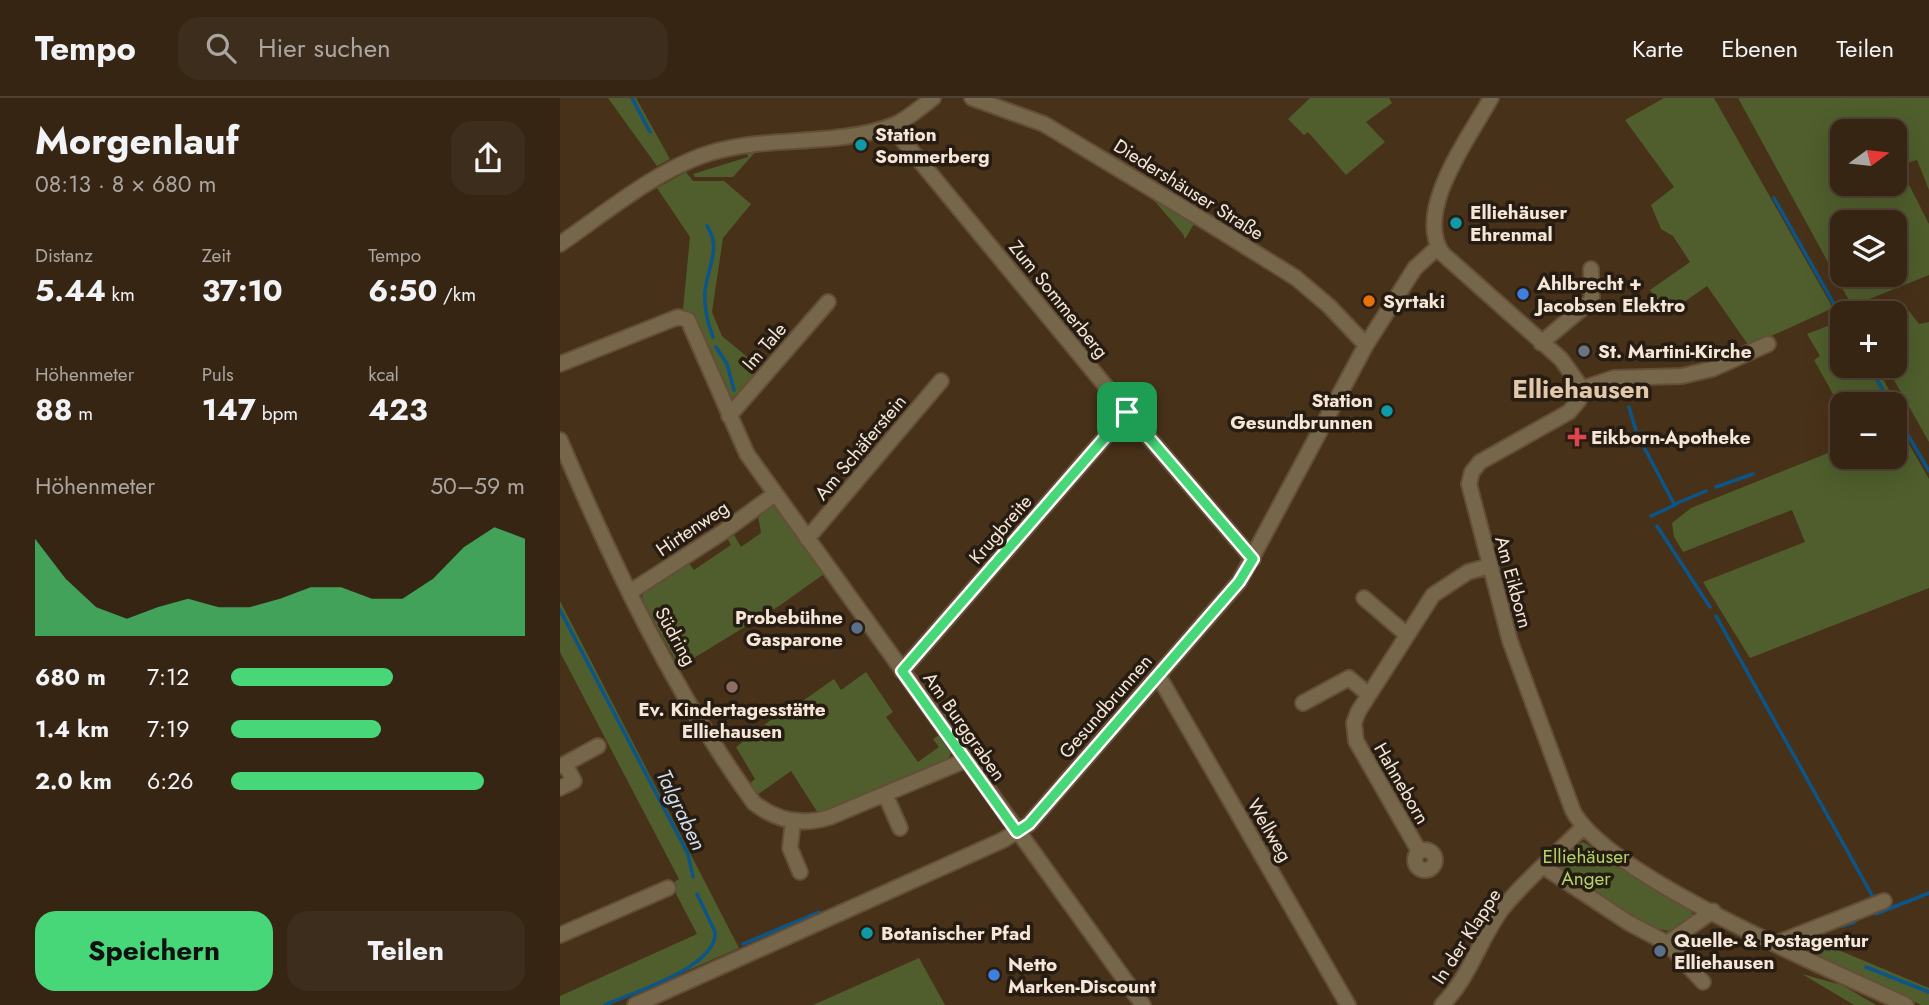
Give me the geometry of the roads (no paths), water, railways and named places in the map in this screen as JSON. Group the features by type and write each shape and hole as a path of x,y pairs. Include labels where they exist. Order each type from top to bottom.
{"street":[{"path":"560,244 663,175 708,153 734,146 818,138 891,126 933,98"},
{"name":"Diedershäuser Straße","path":"972,98 1005,103 1062,134 1296,278 1366,345"},
{"path":"1491,98 1442,187 1436,223 1438,247 1569,369 1581,389 1614,378 1682,376 1712,369 1768,344"},
{"name":"Zum Sommerberg","path":"891,126 1127,412 1253,559"},
{"name":"Gesundbrunnen","path":"635,1005 1017,832 1029,824 1239,582 1366,345 1415,268 1438,247"},
{"path":"1541,343 1592,300 1591,269"},
{"name":"Im Tale","path":"729,416 828,302"},
{"name":"Am Burggraben","path":"560,364 678,317 685,318 747,454 1143,1005"},
{"name":"Am Schäferstein","path":"807,539 941,381"},
{"name":"Am Eikborn","path":"1581,389 1579,400 1569,412 1482,460 1472,472 1469,484 1520,673 1582,828"},
{"name":"Krugbreite","path":"902,671 1127,412"},
{"name":"Südring","path":"560,440 630,592 740,785 762,810 793,822"},
{"name":"Hirtenweg","path":"630,592 723,533 775,494"},
{"name":"Hahneborn","path":"1419,851 1356,741 1356,717 1427,602 1444,585 1468,572 1490,566"},
{"path":"1364,598 1407,635"},
{"name":"Wellweg","path":"1158,675 1348,1005"},
{"path":"1303,703 1349,677 1369,695"},
{"path":"560,788 574,780 562,765 598,746"},
{"path":"800,872 790,848 793,822 821,820 966,760"},
{"path":"885,794 900,828"},
{"path":"1582,828 1644,873 1713,911 1906,1005"},
{"name":"In der Klappe","path":"1442,1005 1458,989 1487,931 1503,909 1582,828"},
{"path":"1544,867 1629,923 1667,943 1703,982"},
{"path":"560,935 668,888"},
{"path":"1777,943 1884,901"},
{"path":"1667,943 1713,911"}],"waterway":[{"path":"632,98 650,132"},
{"path":"1774,198 1832,301"},
{"path":"707,226 713,250 705,304 713,337"},
{"path":"716,347 727,364 734,390"},
{"path":"1876,378 1884,392"},
{"path":"1629,407 1637,434 1673,502"},
{"path":"1907,433 1929,471"},
{"path":"1716,487 1753,474"},
{"path":"1675,504 1706,491"},
{"path":"1651,516 1675,505"},
{"path":"1657,526 1710,607"},
{"name":"Talgraben","path":"560,610 688,854 693,877"},
{"path":"1716,616 1873,897"},
{"path":"1876,914 1929,893"},
{"name":"Talgraben","path":"605,1005 671,977 703,956 712,945 715,932 697,894"},
{"path":"743,944 819,912"},
{"path":"1843,926 1855,922"},
{"path":"1866,967 1929,992"}],"place":[{"name":"Station Sommerberg","path":"861,145"},
{"name":"Elliehäuser Ehrenmal","path":"1456,223"},
{"name":"Ahlbrecht + Jacobsen Elektro","path":"1523,294"},
{"name":"Syrtaki","path":"1369,301"},
{"name":"St. Martini-Kirche","path":"1584,351"},
{"name":"Station Gesundbrunnen","path":"1387,411"},
{"name":"Eikborn-Apotheke","path":"1577,437"},
{"name":"Probebühne Gasparone","path":"857,628"},
{"name":"Ev. Kindertagesstätte Elliehausen","path":"732,687"},
{"name":"Botanischer Pfad","path":"867,933"},
{"name":"Quelle- & Postagentur Elliehausen","path":"1660,951"},
{"name":"Netto Marken-Discount","path":"994,975"}],"district":[{"name":"Elliehausen","path":"1581,389"}],"park label":[{"name":"Elliehäuser Anger","path":"1586,867"}]}
